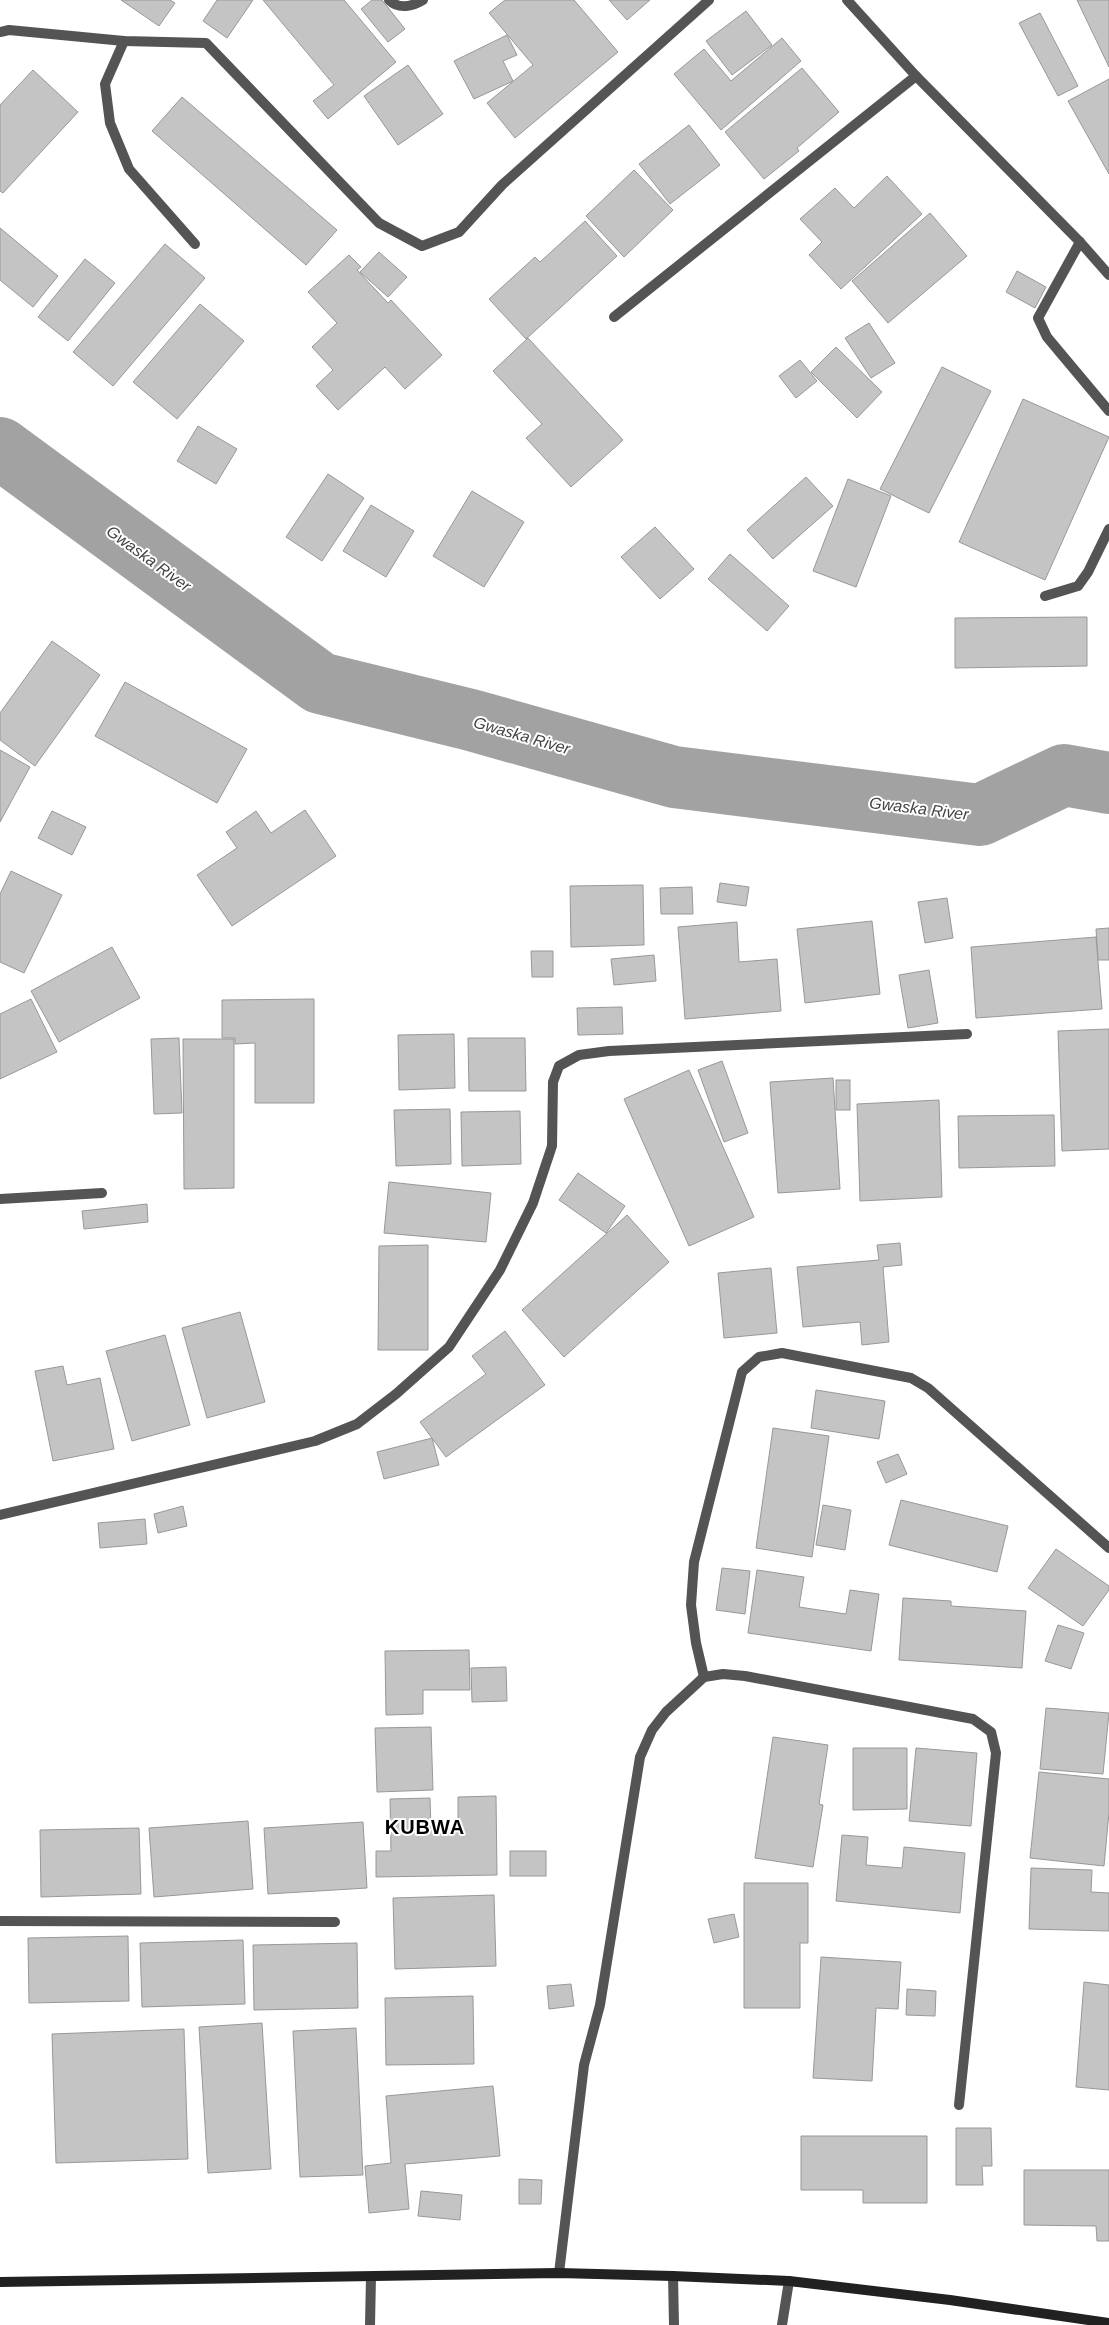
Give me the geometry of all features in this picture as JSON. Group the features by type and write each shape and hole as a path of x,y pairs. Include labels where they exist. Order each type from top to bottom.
{"main road":[{"path":"0,2282 559,2273 673,2276 789,2281 950,2300 1109,2323"}],"street":[{"path":"389,0 392,3 407,7 423,0"},
{"path":"0,32 9,30 124,41 206,43 379,223 422,246 458,232 502,185 709,0"},
{"path":"847,0 916,76 1080,242 1109,275"},
{"path":"124,41 105,84 110,123 130,169 195,244"},
{"path":"614,317 916,76"},
{"path":"1080,242 1038,318 1047,337 1109,411"},
{"path":"1045,596 1078,586 1088,572 1109,529"},
{"path":"0,1514 315,1441 357,1424 396,1394 449,1347 500,1270 533,1203 552,1146 553,1082 560,1066 579,1055 609,1051 967,1034"},
{"path":"0,1199 102,1193"},
{"path":"704,1677 696,1643 691,1605 694,1562 742,1372 759,1357 782,1353 912,1378 928,1388 1109,1548"},
{"path":"559,2273 584,2065 600,2005 640,1757 652,1730 666,1712 704,1677 723,1674 745,1676 973,1719 991,1732 996,1753 959,2105"},
{"path":"0,1921 335,1922"},
{"path":"370,2325 371,2276"},
{"path":"673,2276 674,2325"},
{"path":"782,2325 789,2281"}],"building":[{"path":"121,0 170,0 175,3 159,26"},
{"path":"217,0 253,0 227,38 203,21"},
{"path":"263,0 344,0 396,62 328,119 313,101 334,85"},
{"path":"372,0 382,0 405,29 388,42 361,9"},
{"path":"505,0 574,0 618,52 515,138 487,103 533,65 489,13"},
{"path":"609,0 650,0 627,20"},
{"path":"1077,0 1109,0 1109,67"},
{"path":"746,11 772,45 732,75 706,41"},
{"path":"1040,13 1078,86 1058,96 1019,23"},
{"path":"507,35 517,55 503,61 513,81 474,99 454,61"},
{"path":"782,38 801,61 721,130 674,74 704,49 731,81"},
{"path":"408,65 443,114 398,145 364,96"},
{"path":"802,68 839,112 797,148 799,151 764,179 725,132"},
{"path":"33,70 78,112 3,193 0,191 0,105"},
{"path":"1109,79 1109,174 1068,101"},
{"path":"182,97 337,230 306,265 152,131"},
{"path":"689,125 720,165 670,204 639,164"},
{"path":"634,170 673,210 624,257 586,216"},
{"path":"887,176 922,214 841,289 809,255 822,242 800,219 835,188 854,208"},
{"path":"930,213 967,256 888,323 852,281"},
{"path":"585,221 617,256 526,339 489,299 535,257 540,262"},
{"path":"0,228 58,276 33,307 0,280"},
{"path":"165,244 205,278 113,386 73,352"},
{"path":"379,252 407,277 388,297 360,272"},
{"path":"349,255 361,267 357,270 388,303 391,300 442,355 405,389 385,367 338,410 316,386 333,370 312,347 337,323 308,292"},
{"path":"85,259 115,283 68,341 38,317"},
{"path":"1017,271 1046,287 1035,308 1006,292"},
{"path":"200,304 244,341 177,419 133,382"},
{"path":"869,323 895,363 871,378 845,338"},
{"path":"528,338 623,440 571,487 526,438 542,424 493,371"},
{"path":"836,347 882,392 857,418 811,372"},
{"path":"800,360 817,381 796,398 779,376"},
{"path":"942,367 991,391 929,513 880,489"},
{"path":"1023,399 1109,437 1045,580 959,542"},
{"path":"198,426 237,449 216,484 177,461"},
{"path":"328,474 364,498 322,561 286,537"},
{"path":"806,477 833,506 773,559 747,530"},
{"path":"848,479 891,496 856,587 813,571"},
{"path":"472,491 524,522 484,587 433,556"},
{"path":"371,505 414,531 386,577 343,551"},
{"path":"655,527 694,569 660,599 621,557"},
{"path":"730,554 789,606 767,631 708,579"},
{"path":"1087,617 1087,666 955,668 955,618"},
{"path":"52,641 100,675 35,766 0,740 0,713"},
{"path":"125,682 247,749 217,803 95,736"},
{"path":"0,750 30,767 0,822"},
{"path":"305,810 336,856 232,926 197,875 237,848 226,832 256,811 271,833"},
{"path":"52,811 86,827 72,855 38,838"},
{"path":"11,871 62,895 24,973 0,962 0,894"},
{"path":"720,883 749,887 746,906 717,902"},
{"path":"643,885 644,945 571,947 570,886"},
{"path":"692,887 693,914 661,914 660,888"},
{"path":"947,898 953,938 925,943 918,902"},
{"path":"872,921 880,994 805,1003 797,929"},
{"path":"737,922 739,962 777,959 781,1011 685,1019 678,927"},
{"path":"1109,928 1109,960 1098,960 1096,929"},
{"path":"1096,937 1102,1009 976,1018 971,947"},
{"path":"112,947 140,998 59,1042 31,991"},
{"path":"531,951 553,951 553,977 532,977"},
{"path":"654,955 656,981 614,985 611,959"},
{"path":"929,970 938,1023 908,1028 899,975"},
{"path":"31,999 57,1052 0,1079 0,1014"},
{"path":"314,999 314,1103 255,1103 255,1043 235,1044 235,1038 222,1038 222,1000"},
{"path":"622,1007 623,1034 578,1035 577,1008"},
{"path":"1109,1029 1109,1149 1062,1151 1058,1031"},
{"path":"454,1034 455,1088 399,1090 398,1035"},
{"path":"179,1038 182,1113 154,1114 151,1039"},
{"path":"468,1038 525,1038 526,1091 469,1091"},
{"path":"183,1039 234,1039 234,1188 184,1189"},
{"path":"722,1061 748,1133 724,1142 698,1070"},
{"path":"689,1070 754,1217 689,1246 624,1099"},
{"path":"833,1078 840,1189 778,1193 770,1082"},
{"path":"836,1080 850,1080 850,1110 836,1110"},
{"path":"939,1100 942,1197 860,1201 857,1104"},
{"path":"450,1109 451,1164 396,1166 394,1110"},
{"path":"520,1111 521,1164 462,1166 461,1112"},
{"path":"1054,1115 1055,1166 959,1168 958,1116"},
{"path":"578,1173 625,1206 606,1233 559,1200"},
{"path":"389,1182 491,1193 486,1242 384,1233"},
{"path":"147,1204 148,1222 84,1229 82,1211"},
{"path":"627,1215 669,1262 564,1357 522,1310"},
{"path":"900,1243 902,1265 883,1267 889,1342 862,1345 860,1322 803,1327 797,1267 879,1260 877,1245"},
{"path":"428,1245 428,1350 378,1350 379,1246"},
{"path":"771,1268 777,1333 724,1338 718,1273"},
{"path":"240,1312 265,1402 207,1418 182,1328"},
{"path":"505,1331 545,1385 446,1457 420,1422 486,1374 472,1356"},
{"path":"165,1335 190,1425 132,1441 106,1351"},
{"path":"63,1366 67,1385 100,1378 114,1449 53,1461 35,1371"},
{"path":"816,1390 885,1401 879,1439 811,1428"},
{"path":"773,1428 829,1436 812,1557 756,1548"},
{"path":"432,1438 439,1465 384,1479 377,1452"},
{"path":"898,1454 907,1474 886,1483 877,1462"},
{"path":"901,1500 1008,1526 997,1572 889,1545"},
{"path":"823,1505 851,1510 845,1550 816,1545"},
{"path":"183,1506 187,1526 158,1533 154,1514"},
{"path":"145,1519 147,1544 100,1548 98,1523"},
{"path":"1056,1549 1109,1586 1109,1590 1083,1626 1028,1588"},
{"path":"722,1568 750,1571 745,1614 716,1610"},
{"path":"757,1570 804,1577 799,1607 846,1614 850,1590 879,1594 871,1651 748,1633"},
{"path":"903,1598 951,1601 951,1606 1026,1611 1022,1668 899,1660"},
{"path":"1058,1625 1084,1633 1071,1669 1045,1661"},
{"path":"469,1650 470,1690 423,1690 423,1714 386,1715 385,1651"},
{"path":"506,1667 507,1701 472,1702 471,1668"},
{"path":"1046,1708 1109,1713 1103,1774 1040,1769"},
{"path":"431,1727 433,1790 377,1792 375,1728"},
{"path":"773,1737 828,1745 819,1804 823,1805 813,1867 755,1858"},
{"path":"853,1748 907,1748 907,1809 853,1810"},
{"path":"916,1748 977,1753 971,1826 909,1821"},
{"path":"1039,1772 1109,1779 1109,1813 1104,1866 1030,1858"},
{"path":"496,1796 497,1875 376,1877 376,1851 391,1851 390,1799 430,1798 431,1829 458,1828 458,1797"},
{"path":"248,1821 253,1889 154,1897 149,1828"},
{"path":"363,1822 367,1888 268,1894 264,1828"},
{"path":"139,1828 141,1894 41,1897 40,1830"},
{"path":"842,1835 868,1837 866,1865 902,1868 904,1847 965,1853 960,1913 836,1901"},
{"path":"510,1851 546,1851 546,1876 510,1876"},
{"path":"1031,1868 1092,1870 1091,1892 1109,1893 1109,1931 1029,1929"},
{"path":"744,1883 808,1883 808,1943 800,1943 800,2008 744,2008"},
{"path":"494,1895 496,1966 395,1969 393,1898"},
{"path":"734,1914 739,1937 714,1943 708,1919"},
{"path":"128,1936 129,2001 29,2003 28,1938"},
{"path":"243,1940 245,2004 142,2007 140,1943"},
{"path":"357,1943 358,2008 254,2010 253,1945"},
{"path":"821,1957 901,1962 898,2009 876,2008 872,2081 813,2078"},
{"path":"1084,1982 1109,1985 1109,2090 1076,2087"},
{"path":"571,1984 574,2006 549,2009 547,1986"},
{"path":"907,1989 936,1991 935,2016 906,2015"},
{"path":"473,1996 474,2064 386,2065 385,1998"},
{"path":"262,2023 271,2169 208,2173 199,2027"},
{"path":"356,2028 363,2175 300,2177 293,2031"},
{"path":"184,2029 188,2159 56,2163 52,2034"},
{"path":"493,2086 500,2156 405,2164 409,2209 369,2213 365,2166 391,2163 386,2096"},
{"path":"956,2128 991,2128 992,2166 982,2166 983,2185 956,2185"},
{"path":"801,2136 927,2136 927,2203 863,2203 863,2190 801,2190"},
{"path":"1024,2170 1109,2170 1109,2241 1097,2241 1096,2226 1024,2225"},
{"path":"519,2179 542,2180 541,2204 519,2204"},
{"path":"421,2191 462,2195 460,2220 418,2216"}],"waterway":[{"name":"Gwaska River","path":"0,448 320,683 471,720 674,777 980,815 1064,775 1109,783"}],"district":[{"name":"KUBWA","path":"425,1827"}]}
